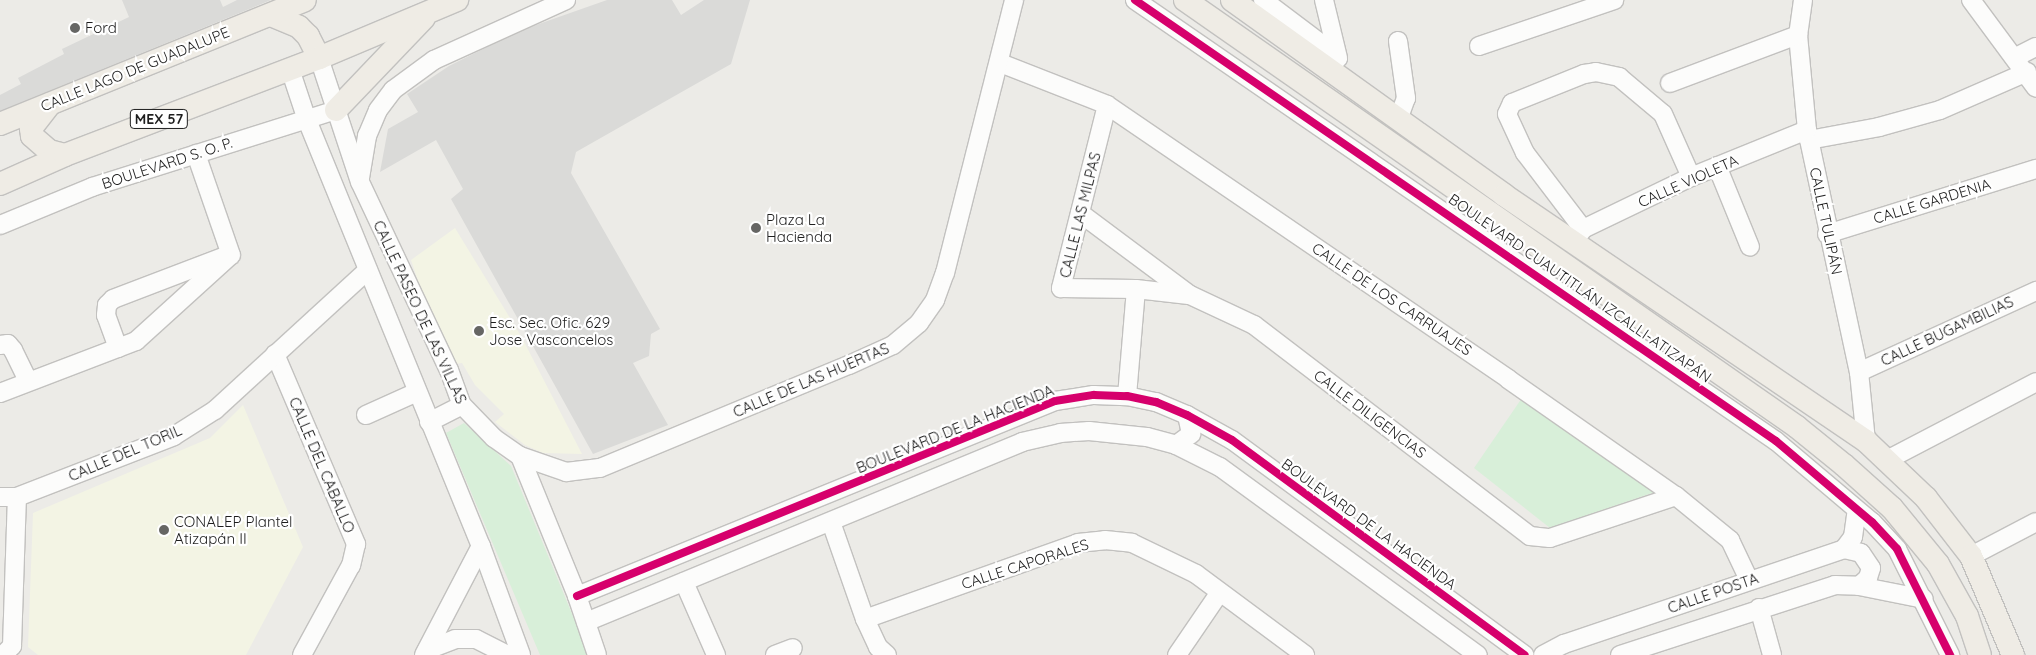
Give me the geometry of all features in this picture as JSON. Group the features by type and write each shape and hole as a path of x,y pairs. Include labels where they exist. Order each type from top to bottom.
{"main road":[{"name":"CALLE LAGO DE GUADALUPE","path":"0,124 305,0"},
{"name":"MEX 57","path":"0,184 66,155 319,58 457,0"},
{"name":"BOULEVARD CUAUTITLÁN IZCALLI-ATIZAPÁN","path":"1185,0 1797,427 1844,465 1892,508 1938,564 1967,616 1980,655"},
{"path":"1232,0 1332,61 1348,81 1504,195 1579,235 1866,441 1926,498 1971,556 1993,600 2014,655"},
{"path":"336,110 430,12"},
{"path":"271,15 299,27 308,36 319,58"},
{"path":"50,103 31,128 32,136 49,150 66,155"}],"street":[{"path":"336,192 360,182 367,136 378,110 393,90 434,60 566,0"},
{"name":"CALLE DE LAS HUERTAS","path":"520,456 566,472 600,468 894,345 919,323 935,300 945,273 1000,63 1014,0"},
{"name":"BOULEVARD CUAUTITLÁN IZCALLI-ATIZAPÁN","path":"1135,0 1776,441 1857,510 1897,549 1924,599 1950,655"},
{"path":"1263,0 1332,61"},
{"path":"1324,0 1332,61"},
{"path":"1479,46 1614,0"},
{"name":"CALLE TULIPÁN","path":"1803,0 1798,35 1808,135 1827,234 1859,372 1866,441"},
{"path":"1971,0 2028,72 2036,88"},
{"path":"1670,83 1798,35"},
{"path":"1398,41 1406,98 1399,117"},
{"path":"2016,57 2036,47"},
{"name":"CALLE PASEO DE LAS VILLAS","path":"319,58 360,182 462,405 494,438 520,456"},
{"name":"CALLE DE LOS CARRUAJES","path":"1000,63 1108,104 1676,496 1730,540 1749,580"},
{"name":"CALLE PASEO DE LAS VILLAS","path":"290,69 307,120 481,546 521,655"},
{"path":"1579,235 1525,153 1507,114 1512,103 1584,74 1596,72 1619,77 1663,114 1691,177"},
{"name":"CALLE VIOLETA","path":"1579,235 1691,177 1718,166 1808,135 1879,127 1940,110 2028,72"},
{"name":"CALLE LAS MILPAS","path":"1108,104 1061,288 1136,289 1190,295"},
{"name":"BOULEVARD S. O. P.","path":"0,225 92,187 336,110"},
{"path":"196,154 231,254"},
{"path":"1718,166 1750,247"},
{"name":"CALLE GARDENIA","path":"1827,234 2036,169"},
{"name":"CALLE DILIGENCIAS","path":"1080,213 1190,295 1254,325 1530,536 1550,538 1676,496"},
{"path":"0,393 118,348 143,336 231,254"},
{"path":"118,348 106,315 107,305 113,299 231,254"},
{"name":"CALLE DEL TORIL","path":"12,652 9,497 174,436 215,410 368,270"},
{"path":"1127,396 1136,289"},
{"name":"CALLE BUGAMBILIAS","path":"1859,372 2036,291"},
{"path":"0,345 8,344 14,350 28,381"},
{"name":"CALLE DEL CABALLO","path":"275,354 356,544 350,565 302,655"},
{"path":"1887,460 2036,382"},
{"path":"366,415 417,392"},
{"name":"BOULEVARD DE LA HACIENDA","path":"577,596 1055,402 1094,395 1127,396 1156,402 1187,415 1232,440 1525,655"},
{"path":"1055,402 1060,433"},
{"path":"429,422 462,405"},
{"path":"1176,445 1191,434 1187,415"},
{"path":"586,622 684,582 833,527 1022,442 1060,433 1119,434 1176,445 1220,467 1478,655"},
{"path":"520,456 577,596 597,655"},
{"path":"1857,510 1853,537 1844,550 1861,553 1871,568 1868,578 1859,586"},
{"path":"1971,556 2036,522"},
{"path":"833,527 865,619 878,648 888,655"},
{"name":"CALLE CAPORALES","path":"865,619 1078,543 1105,540 1132,543 1155,552 1196,574 1305,655"},
{"path":"425,653 481,546"},
{"name":"CALLE POSTA","path":"1543,655 1564,644 1749,580 1844,550"},
{"path":"684,582 716,655"},
{"name":"CALLE POSTA","path":"1620,655 1759,608 1835,585 1859,586 1924,599"},
{"path":"1177,655 1220,592"},
{"path":"1759,608 1772,655"},
{"path":"1280,638 1287,655"},
{"path":"425,653 455,639 476,639 508,655"},
{"path":"1564,644 1575,649 1579,655"},
{"path":"775,655 793,648"}],"shaded area":[{"path":"122,0 220,0 223,7 237,0 271,0 0,111 0,95 21,84 18,78 64,54 62,49 129,17"},
{"path":"607,0 672,0 681,15 704,0 750,0 731,64 576,152 571,173 660,329 651,334 649,356 633,363 668,425 593,454 451,199 463,189 436,140 380,172 388,129 418,112 407,94 449,66 519,31"},
{"path":"455,228 521,336 582,454 543,453 525,445 495,422 504,414 475,385 462,363 456,364 430,317 411,260"},
{"name":"CONALEP Plantel Atizapán II","path":"243,405 303,547 246,655 38,655 28,647 33,513 210,438"}],"green space":[{"path":"1524,395 1655,492 1550,528 1474,468"},
{"path":"464,423 511,466 589,655 540,655 446,433"}],"cycle path":[{"path":"1135,0 1776,441 1872,522 1897,549 1950,655"},
{"path":"577,596 1055,401 1094,395 1127,396 1156,402 1187,415 1232,440 1525,655"}],"place":[{"name":"Ford","path":"75,28"},
{"name":"Plaza La Hacienda","path":"756,228"},
{"name":"Esc. Sec. Ofic. 629 Jose Vasconcelos","path":"479,331"},
{"name":"CONALEP Plantel Atizapán II","path":"164,530"}]}
